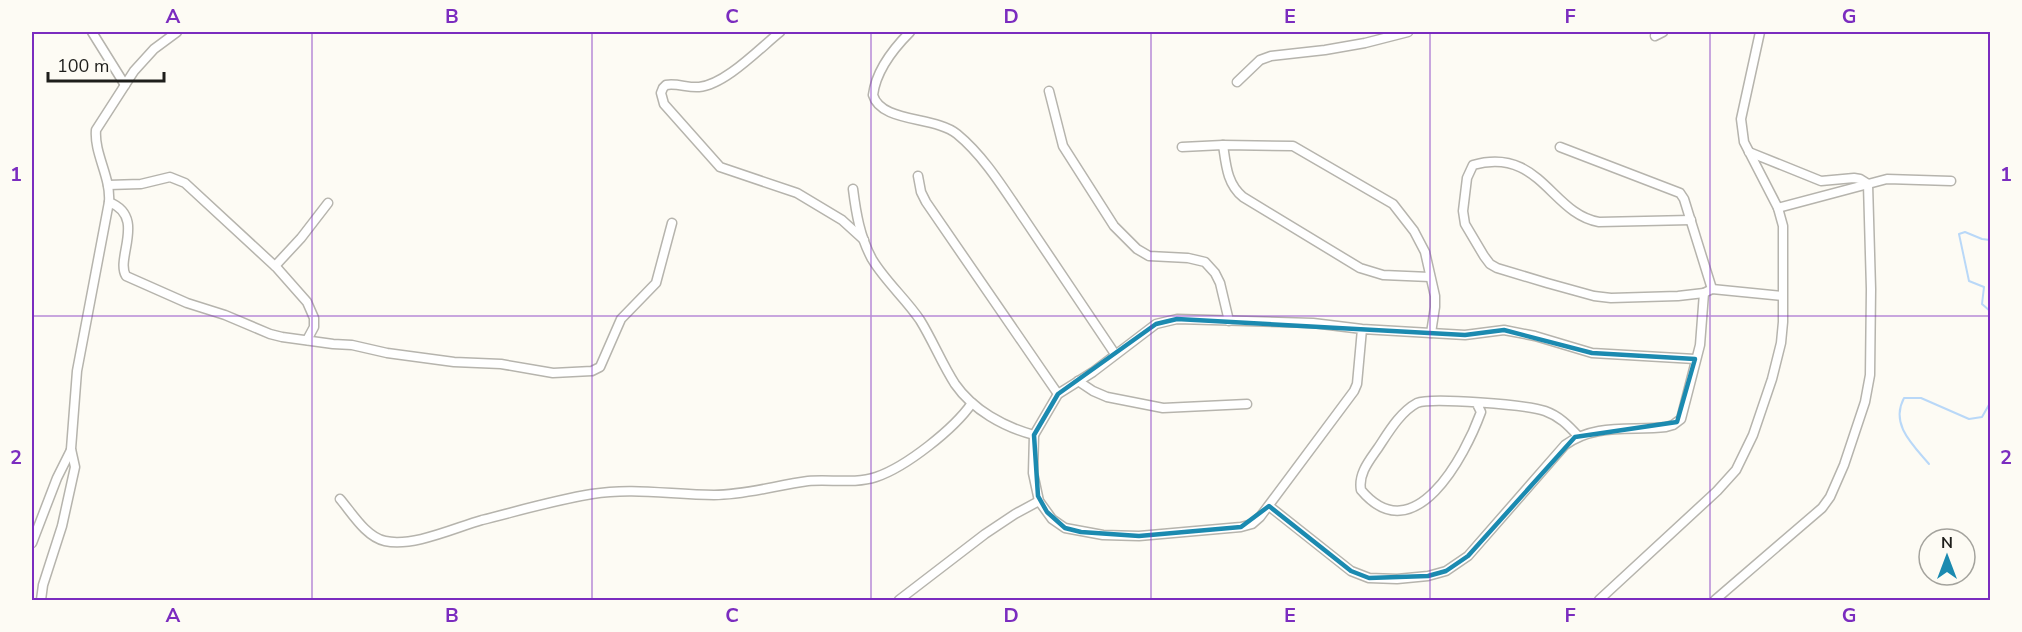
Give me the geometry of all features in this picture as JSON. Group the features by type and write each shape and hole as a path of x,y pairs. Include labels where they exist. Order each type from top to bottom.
{"street":[{"path":"92,32 125,85"},
{"path":"40,600 62,526 75,467 71,449 77,371 109,202 108,185 96,134 99,124 134,71 154,49 177,32"},
{"path":"780,32 716,81 700,87 666,85 663,88 662,98 720,167 797,193 842,220 864,240"},
{"path":"910,32 886,62 876,82 873,95 877,105 895,114 943,126 953,131 970,146 1017,208 1115,354"},
{"path":"1237,82 1260,60 1271,56 1365,43 1408,32"},
{"path":"1599,600 1717,491 1740,463 1753,435 1778,356 1783,322 1784,242 1778,208 1744,142 1742,119 1760,32"},
{"path":"1049,91 1063,146 1114,226 1137,249 1149,256 1188,258 1205,262 1215,273 1220,284 1229,321"},
{"path":"1223,145 1229,178 1243,197 1360,268 1383,275 1430,277"},
{"path":"1182,147 1293,146 1377,194 1399,210 1425,252 1435,296 1431,333"},
{"path":"1269,506 1351,571 1370,578 1398,579 1428,576 1446,571 1467,556 1565,445 1578,436 1607,429 1657,428 1673,425 1680,419 1701,338 1708,291 1691,220 1680,193 1560,147"},
{"path":"1749,152 1821,181 1854,178 1869,184"},
{"path":"1691,220 1599,222 1589,220 1569,207 1540,179 1514,165 1499,163 1473,165 1467,178 1463,211 1465,224 1490,264 1508,272 1594,296 1611,298 1678,296 1708,291 1782,296"},
{"path":"918,176 921,192 926,202 1058,394"},
{"path":"108,185 141,184 170,177 179,179 275,266 312,310 314,327 307,340"},
{"path":"1778,208 1897,178 1951,181"},
{"path":"1715,600 1822,508 1830,497 1844,465 1865,402 1870,375 1869,184"},
{"path":"853,189 864,240 879,269 920,320 955,384 972,404 1007,426 1034,435"},
{"path":"109,202 119,207 128,228 128,245 123,266 126,276 187,303 225,315 264,332 454,362 501,364 553,373 595,370 600,367 621,319 656,283 672,223"},
{"path":"275,266 301,238 327,203"},
{"path":"1362,329 1357,384 1354,391 1269,506 1252,524 1241,527 1139,536 1102,535 1065,528 1052,519 1039,501 1032,473 1034,435 1058,394 1156,324 1164,321 1187,319 1313,323 1362,329 1465,335 1504,330 1535,336 1592,353 1695,359"},
{"path":"1078,381 1107,397 1163,408 1247,404"},
{"path":"1477,404 1481,411 1472,434 1442,484 1424,502 1405,511 1389,511 1373,502 1361,490 1360,482 1364,469 1392,428 1419,402 1428,401 1534,407 1563,421 1578,436"},
{"path":"339,499 369,534 395,542 424,538 570,498 617,490 715,495 807,482 854,481 876,477 912,457 957,421 972,404"},
{"path":"32,543 57,478 71,449"},
{"path":"899,600 985,534 1039,501"}],"highlighted area":[{"path":"1177,319 1465,335 1504,330 1592,353 1695,359 1677,422 1575,437 1468,556 1446,571 1428,576 1369,578 1351,571 1269,506 1241,527 1139,536 1081,532 1065,528 1047,512 1038,496 1034,435 1058,394 1156,324"}],"waterway":[{"path":"1990,240 1965,232 1959,234 1969,281 1984,287 1982,304 1990,311"},
{"path":"1929,464 1910,441 1901,425 1900,407 1904,398 1921,398 1969,419 1982,417 1990,403"}]}
